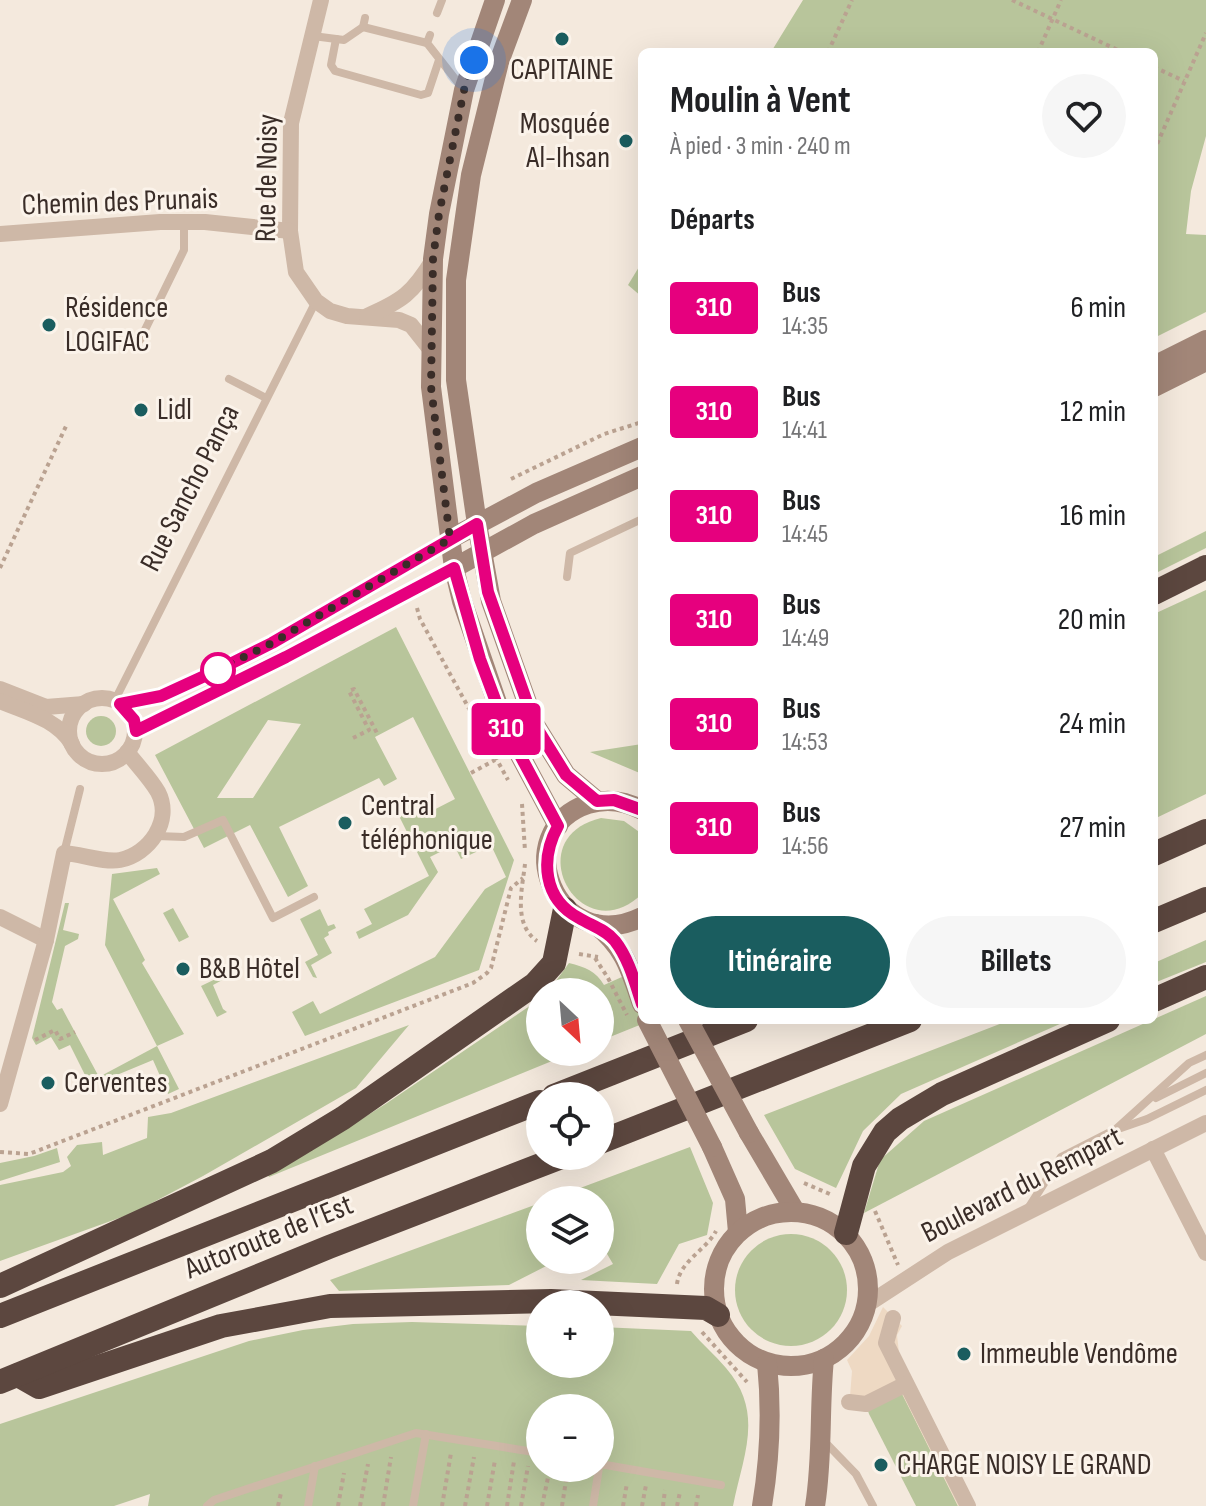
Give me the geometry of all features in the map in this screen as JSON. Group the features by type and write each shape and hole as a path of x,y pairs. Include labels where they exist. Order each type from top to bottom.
{"highway":[{"path":"1158,591 1206,567"},
{"path":"1158,852 1206,831"},
{"path":"1158,919 1206,899"},
{"path":"0,1286 259,1167 343,1118 535,984 554,963 565,909"},
{"path":"1158,998 1206,977"},
{"path":"589,1082 736,1024"},
{"path":"614,1136 900,1024"},
{"path":"846,1233 864,1166 885,1132 900,1119 942,1094 1099,1024"},
{"name":"Autoroute de l’Est","path":"0,1316 526,1108"},
{"name":"Autoroute de l’Est","path":"9,1378 329,1247 528,1170"},
{"path":"9,1378 39,1387 221,1326 330,1306 551,1301 706,1308 718,1315"}],"main road":[{"path":"495,0 464,90 439,214 433,259 431,387 454,568 480,659 506,729 558,826"},
{"path":"522,0 499,62 474,162 456,280 456,380 488,592 535,725 566,775 597,801"},
{"path":"1158,364 1206,340"},
{"path":"1158,385 1206,361"},
{"path":"450,539 536,493 638,449"},
{"path":"454,568 534,524 638,478"},
{"path":"638,808 614,800 597,801 576,810 558,826 547,854 546,869 549,884 565,909 579,919 610,926 638,919"},
{"path":"595,924 613,939 630,968 638,992"},
{"path":"649,1024 735,1199 738,1232"},
{"path":"690,1024 795,1211"},
{"path":"795,1211 813,1214 846,1233 861,1254 868,1278 868,1304 859,1326 844,1345 824,1359 806,1365 786,1366 767,1363 746,1352 729,1336 718,1315 713,1293 716,1270 724,1249 738,1232 765,1216 795,1211"},
{"path":"815,1506 820,1477 820,1400 824,1359"},
{"path":"762,1506 770,1451 771,1403 767,1363"}],"street":[{"name":"Rue de Noisy","path":"316,301 296,272 290,231 291,123 321,0"},
{"name":"Chemin des Prunais","path":"0,234 184,222 290,231"},
{"path":"365,317 409,295 433,259"},
{"path":"316,301 330,311 347,316 399,320 411,325 430,349"},
{"path":"0,689 46,707 84,704 100,698 118,702 161,696 272,643 450,539"},
{"path":"136,731 301,650 454,568"},
{"path":"0,701 55,724 66,734 75,750 91,762 100,763 110,762 127,752 136,731 134,720 118,702"},
{"path":"75,750 71,740 71,720 84,704"},
{"path":"0,1104 46,940 64,853 118,861 139,853 157,836 162,817 159,794 127,752"},
{"path":"0,917 46,940"},
{"name":"Boulevard du Rempart","path":"868,1304 948,1252 1206,1123"},
{"path":"1153,1149 1206,1253"},
{"path":"893,1318 886,1343 968,1506"},
{"path":"849,1402 866,1404 906,1384"}],"lane":[{"path":"437,13 442,0"},
{"path":"312,36 344,40 364,23 428,39 439,60 464,90"},
{"path":"336,39 331,65 335,71 421,95 428,93 439,60"},
{"path":"140,340 184,250 184,222"},
{"name":"Rue Sancho Pança","path":"118,702 316,301"},
{"path":"229,379 266,398"},
{"path":"567,577 570,553 638,521"},
{"path":"64,853 80,789"},
{"path":"157,836 184,837 223,820 273,918 314,897"},
{"path":"1116,1129 1189,1063 1206,1055"},
{"path":"1145,1104 1206,1073"},
{"path":"1024,1214 1061,1157 1206,1090"},
{"path":"207,1506 214,1500 416,1433 526,1451"},
{"path":"413,1506 426,1434"},
{"path":"820,1436 856,1474 873,1506"},
{"path":"308,1506 315,1466"},
{"path":"614,1467 721,1485"},
{"path":"593,1506 597,1482"}],"path":[{"path":"830,48 852,0"},
{"path":"1012,0 1114,48"},
{"path":"1040,48 1061,0"},
{"path":"1158,142 1206,33"},
{"path":"1158,69 1185,81"},
{"path":"511,479 604,434 638,423"},
{"path":"0,568 67,424"},
{"path":"417,605 420,619 495,760 511,783"},
{"path":"353,738 369,730 349,691 354,689 378,735"},
{"path":"471,773 495,760"},
{"path":"521,800 526,831 523,924 528,934 545,945"},
{"path":"0,1152 29,1154 473,983 491,968 511,888 523,878"},
{"path":"595,958 608,978"},
{"path":"34,1041 55,1030 60,1039 75,1032"},
{"path":"442,1506 453,1438"},
{"path":"383,1506 395,1439"},
{"path":"465,1506 476,1442"},
{"path":"360,1506 371,1446"},
{"path":"487,1506 498,1446"},
{"path":"507,1506 516,1449"},
{"path":"338,1506 348,1455"},
{"path":"623,1506 629,1469"},
{"path":"642,1506 648,1472"},
{"path":"521,1506 527,1482"},
{"path":"542,1506 547,1482"},
{"path":"562,1506 566,1482"}],"green space":[{"path":"803,0 1206,0 1206,136 1191,191 1186,234 1206,235 1206,312 1158,336 1158,48 773,48"},
{"path":"638,269 638,294 628,285"},
{"path":"1206,531 1206,548 1158,572 1158,555"},
{"path":"1206,590 1206,794 1158,817 1158,612"},
{"path":"396,627 514,860 479,970 305,1036 292,1012 313,1001 320,1014 435,957 485,889 506,877 491,845 461,859 454,845 430,857 438,872 408,915 359,939 356,932 372,924 364,909 429,876 394,806 407,799 418,818 455,799 413,717 375,737 397,779 384,786 379,778 279,827 308,886 288,897 250,825 204,848 155,755","holes":["268,720 301,724 253,798 217,798"]},
{"path":"101,716 107,717 115,725 115,737 107,745 101,746 95,745 87,737 86,731 87,725 95,717"},
{"path":"638,745 638,772 590,752"},
{"path":"601,818 624,821 638,831 638,896 619,908 598,910 580,901 567,886 561,866 563,847 576,829"},
{"path":"157,868 160,874 113,899 145,960 142,963 184,1034 157,1046 105,945 112,874"},
{"path":"65,903 69,903 63,930 79,934 78,939 65,946 52,1002 57,1010 62,1008 99,1077 157,1046 179,1089 168,1094 153,1060 83,1089 74,1084 86,1077 70,1045 59,1050 51,1037 36,1045 32,1038"},
{"path":"173,908 189,937 179,942 163,913"},
{"path":"320,909 328,926 334,924 336,928 324,938 332,953 311,965 317,978 313,977 305,962 318,955 300,919"},
{"path":"1206,940 1206,962 1158,981 1158,961"},
{"path":"569,963 590,970 599,978 558,978"},
{"path":"638,970 638,1024 642,1024 614,1035 614,981"},
{"path":"226,974 228,977 213,985 227,1012 217,1017 201,986"},
{"path":"1206,996 1206,1034 864,1213 880,1160 924,1121 1143,1024 1158,1024 1158,1017"},
{"path":"526,1009 526,1066 540,1066 269,1177 267,1174 309,1152"},
{"path":"1000,1024 1060,1024 901,1094 863,1131 836,1188 795,1169 764,1115"},
{"path":"409,1025 356,1088 133,1213 0,1261 0,1185 63,1172 71,1166 67,1157 77,1145 102,1142 103,1155 147,1138 148,1117 171,1113"},
{"path":"690,1147 713,1203 707,1235 679,1244 657,1284 581,1280 593,1274 614,1274 614,1186 586,1186"},
{"path":"57,1148 60,1162 0,1181 0,1163"},
{"path":"526,1208 526,1274 531,1274 509,1285 339,1291 330,1280"},
{"path":"791,1234 812,1239 830,1251 842,1269 847,1290 842,1311 830,1329 812,1341 791,1346 770,1341 752,1329 740,1311 735,1290 740,1269 752,1251 770,1239"},
{"path":"412,1322 526,1326 526,1378 614,1378 614,1328 691,1331 726,1368 745,1401 748,1435 733,1506 148,1506 150,1494 114,1506 0,1506 0,1424 249,1341 303,1330"},
{"path":"901,1391 958,1506 916,1506 869,1414 867,1408"}],"shaded area":[{"path":"883,1307 902,1326 897,1335 899,1353 976,1506 958,1506 901,1392 849,1409 852,1371 847,1360 869,1336"}],"bus line":[{"name":"310","path":"638,808 614,800 597,801 566,775 547,748 535,725 488,592 477,524 272,643 161,696 120,704 134,720 136,731 286,657 454,568 480,659 506,729 558,826 547,854 549,884 565,909 579,919 595,924 613,939 630,968 638,992"}],"place":[{"name":"CAPITAINE","path":"562,39"},
{"name":"Mosquée Al-Ihsan","path":"626,141"},
{"name":"Résidence LOGIFAC","path":"49,325"},
{"name":"Lidl","path":"141,410"},
{"name":"Central téléphonique","path":"345,823"},
{"name":"B&B Hôtel","path":"183,969"},
{"name":"Cerventes","path":"48,1083"},
{"name":"Immeuble Vendôme","path":"964,1354"},
{"name":"CHARGE NOISY LE GRAND","path":"881,1465"}],"route":[{"path":"218,670 272,643 450,539 431,387 433,259 464,90 474,60"}]}
